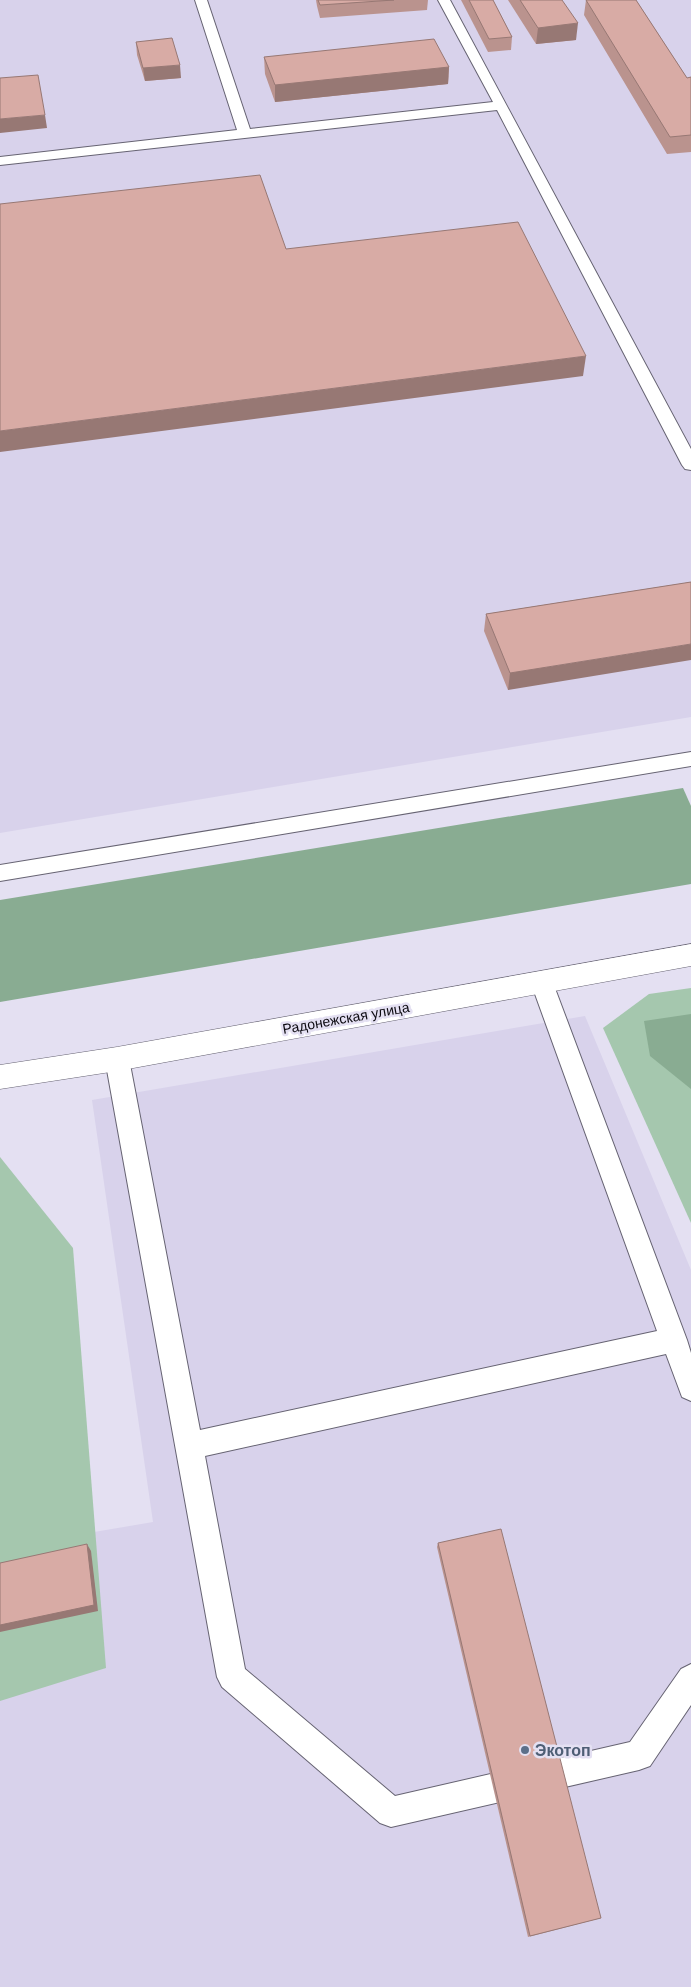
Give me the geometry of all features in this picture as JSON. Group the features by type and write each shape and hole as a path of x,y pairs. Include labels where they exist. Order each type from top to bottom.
{"street":[{"name":"Радонежская улица","path":"0,1076 117,1058 542,984 691,955"}],"lane":[{"path":"200,0 245,134"},
{"path":"444,0 691,465"},
{"path":"0,161 501,105"},
{"path":"0,873 691,759"},
{"path":"542,984 691,1388"},
{"path":"117,1058 232,1677 391,1812 640,1755 691,1679"},
{"path":"190,1446 674,1340"}],"shaded area":[{"path":"0,0 691,0 691,717 0,833"},
{"path":"585,1016 691,1270 691,1987 0,1987 0,1548 153,1522 92,1100"}],"green space":[{"path":"683,788 691,806 691,884 0,1002 0,900"},
{"path":"691,988 691,1223 603,1028 649,994"},
{"path":"691,1014 691,1089 650,1056 644,1021"},
{"path":"0,1157 73,1248 106,1668 0,1701"}],"building":[{"path":"318,0 394,0 320,5"},
{"path":"469,0 493,0 512,37 489,39"},
{"path":"520,0 562,0 578,23 538,28"},
{"path":"586,0 636,0 687,78 691,77 691,135 670,137"},
{"path":"172,38 180,65 143,68 136,42"},
{"path":"434,39 449,67 275,85 264,57"},
{"path":"38,75 45,115 0,119 0,78"},
{"path":"260,175 286,249 518,222 586,356 0,431 0,204"},
{"path":"691,582 691,644 510,673 486,614"},
{"path":"501,1529 601,1918 530,1936 438,1543"},
{"path":"87,1544 94,1605 0,1625 0,1563"}],"place":[{"name":"Экотоп","path":"525,1750"}]}
